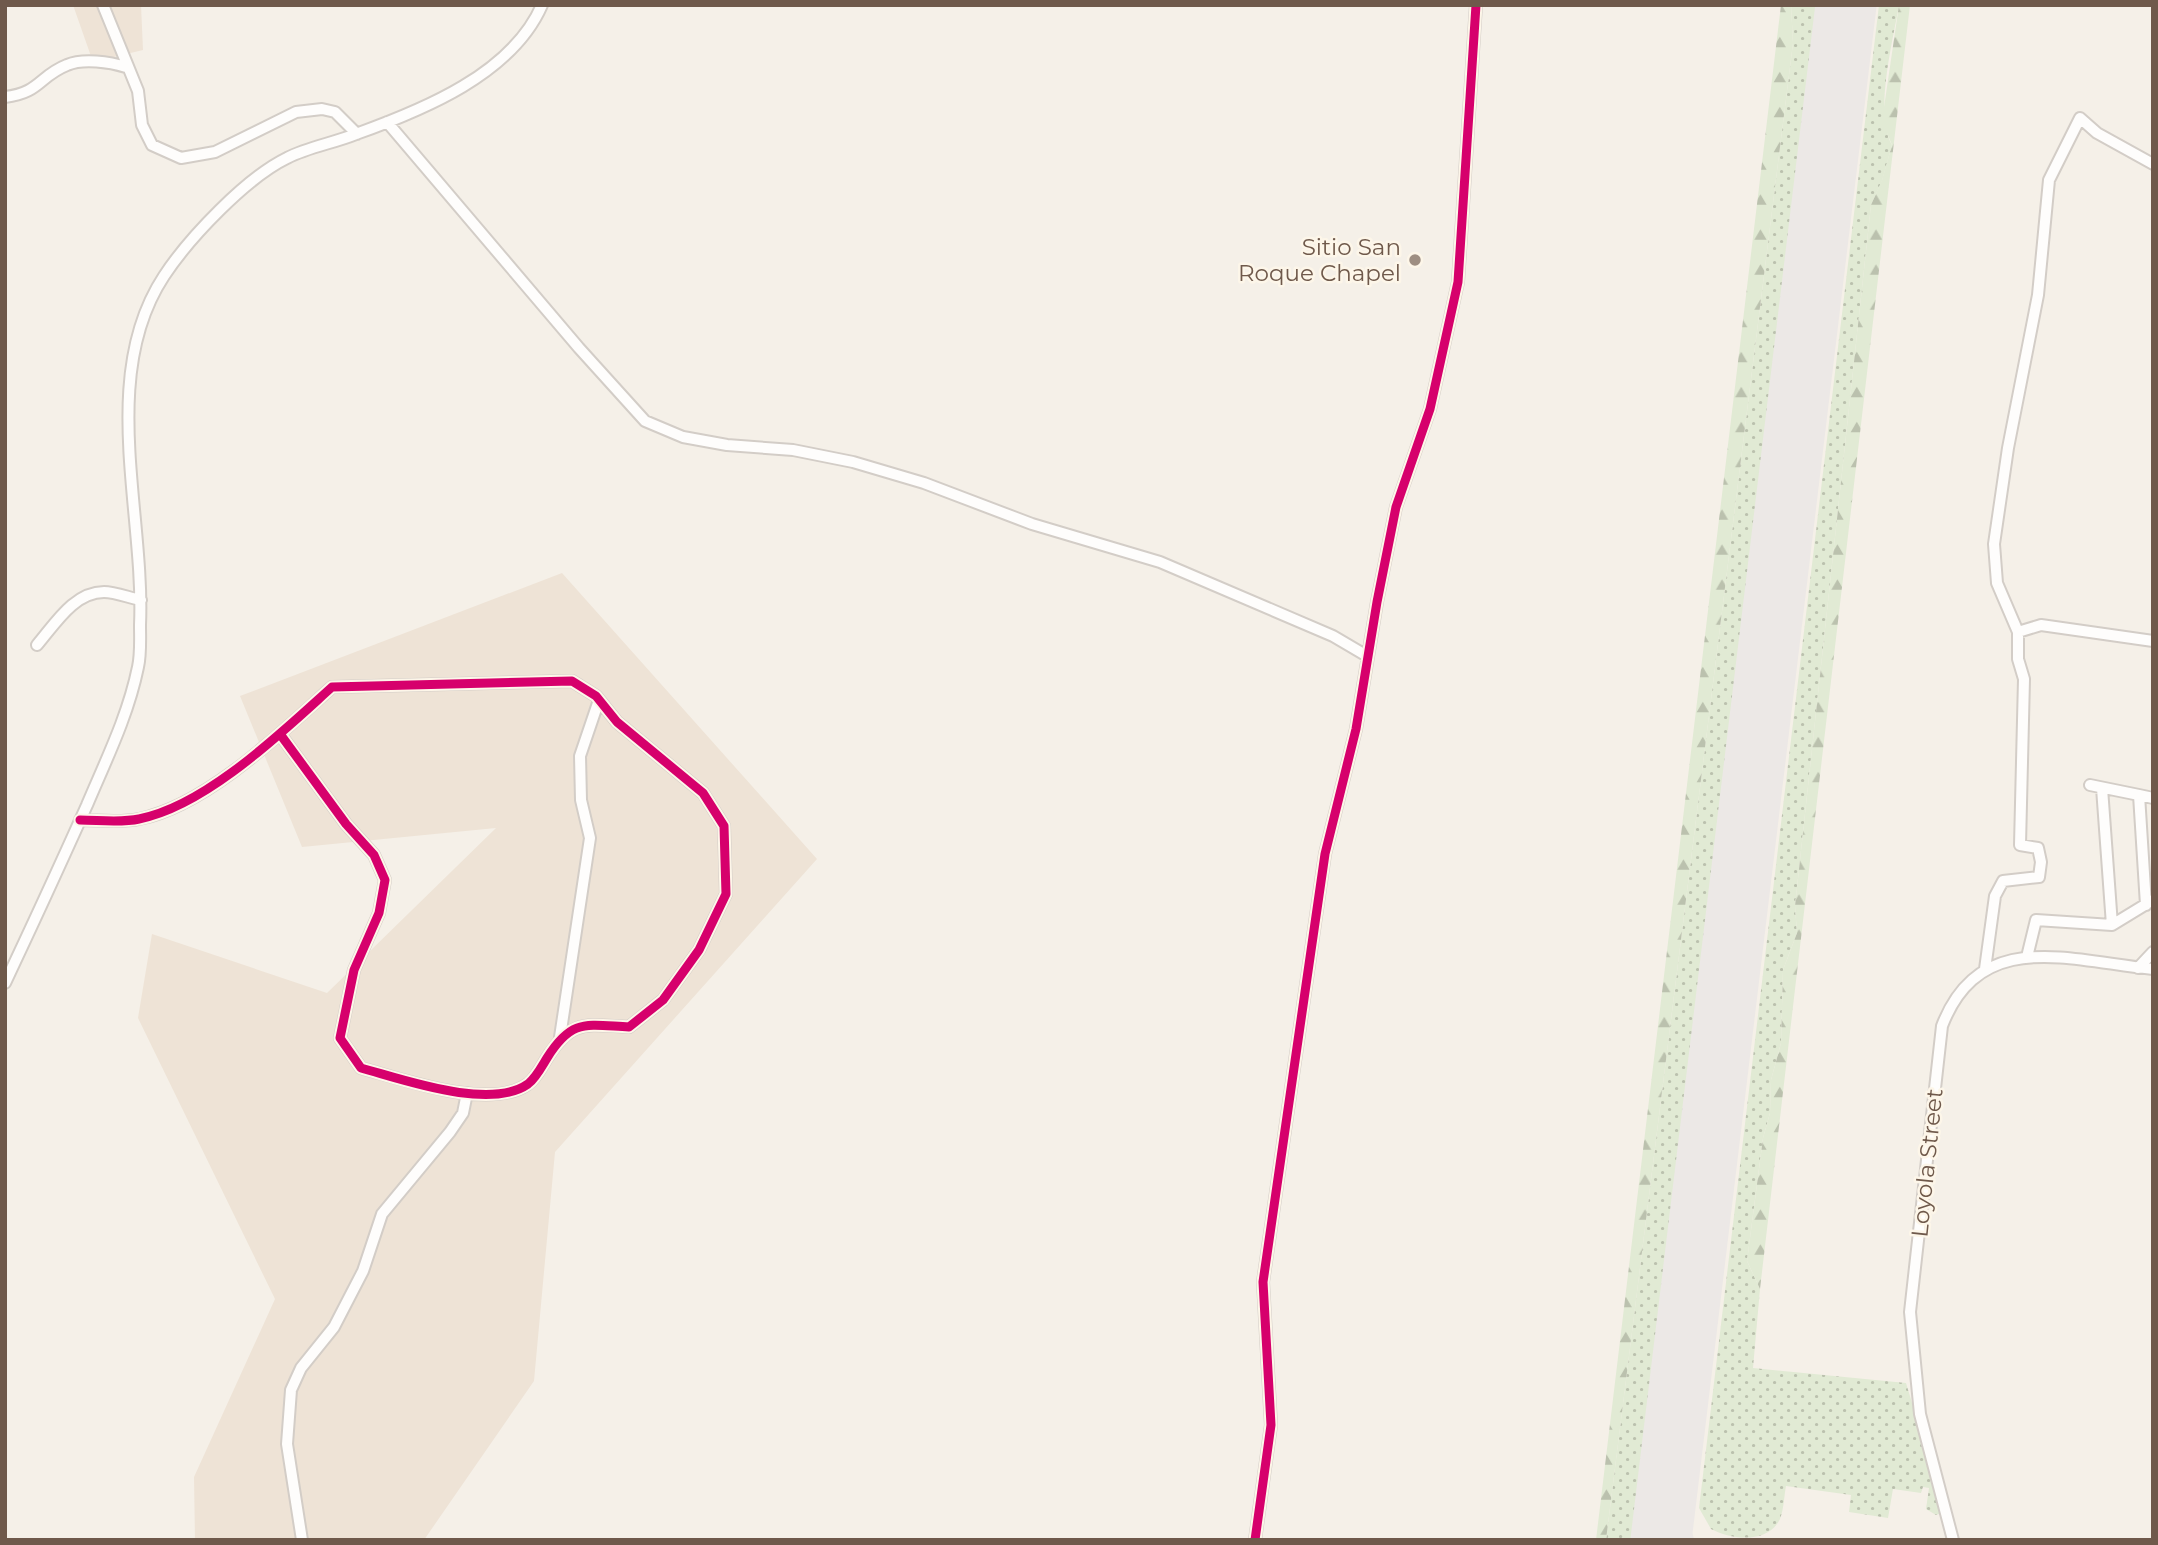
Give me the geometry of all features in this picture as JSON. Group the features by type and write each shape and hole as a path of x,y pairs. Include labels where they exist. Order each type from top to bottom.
{"street":[{"path":"103,5 138,91 142,125 152,145 181,158 215,152 296,111 322,109 335,112 357,134"},
{"path":"5,983 119,731 138,665 141,600 127,394 139,329 162,278 197,233 243,190 286,158 387,122 479,78 507,56 537,18 542,5"},
{"path":"1255,1540 1271,1425 1263,1282 1325,854 1356,729 1367,656 1396,507 1430,409 1458,282 1476,5"},
{"path":"5,97 26,95 68,64 114,63 126,67"},
{"path":"1985,969 1995,896 2003,881 2039,877 2041,862 2038,848 2020,845 2024,679 2018,659 2018,632 1997,583 1994,544 2007,449 2038,295 2049,180 2080,118 2097,133 2153,164"},
{"path":"387,122 579,348 645,421 683,437 727,445 793,450 853,461 924,483 1032,524 1160,562 1333,636 1367,656"},
{"path":"37,645 66,611 84,596 104,592 141,600"},
{"path":"2018,632 2041,625 2153,642"},
{"path":"80,820 139,819 200,795 280,734 332,687 572,681 599,700 617,722 704,793 724,826 726,894 699,950 663,1000 629,1027 578,1025 560,1037 528,1084 506,1094 449,1093 360,1068 341,1038 354,970 379,913 385,880 374,855 346,824 280,734"},
{"path":"560,1037 590,838 580,800 580,756 599,700"},
{"path":"2112,925 2096,786 2153,798"},
{"path":"2026,957 2036,920 2112,925 2149,902 2138,796"},
{"path":"2138,968 2153,951"},
{"name":"Loyola Street","path":"1953,1540 1920,1414 1910,1312 1942,1026 1951,1002 1963,986 1985,969 2026,957 2047,956 2153,969"},
{"path":"302,1540 287,1444 291,1390 301,1368 334,1327 363,1271 382,1214 450,1132 463,1113 467,1093"}],"shaded area":[{"path":"73,5 141,5 143,50 93,62"},
{"path":"562,573 817,859 555,1152 534,1381 424,1540 195,1540 194,1477 275,1299 138,1018 152,934 327,993 496,828 302,847 240,696"}],"green space":[{"path":"1781,5 1791,5 1793,43 1606,1540 1596,1540"},
{"path":"1791,5 1818,5 1634,1540 1606,1540 1793,43"},
{"path":"1879,5 1899,5 1885,96 1887,131 1892,145 1882,181 1871,205 1795,906 1797,933 1783,970 1781,1043 1771,1080 1770,1113 1763,1138 1747,1261 1760,1289 1753,1368 1906,1383 1945,1512 1936,1515 1926,1509 1929,1488 1923,1487 1921,1493 1893,1489 1888,1518 1849,1512 1851,1495 1786,1486 1780,1519 1767,1533 1749,1538 1729,1536 1711,1529 1699,1508"},
{"path":"1899,5 1910,5 1760,1289 1747,1261 1763,1138 1770,1113 1771,1080 1781,1043 1783,970 1797,933 1795,906 1871,205 1882,180 1892,145 1882,121"}],"taxiway":[{"path":"1665,1506 1682,1540"}],"runway":[{"path":"1661,1540 1846,5"}],"cycle path":[{"path":"1255,1540 1271,1425 1263,1282 1325,854 1356,729 1396,507 1430,409 1458,282 1476,5"},
{"path":"80,820 139,819 190,799 242,765 332,687 572,681 596,696 617,722 703,793 724,826 726,894 699,950 663,1000 629,1027 591,1025 573,1030 556,1045 528,1084 512,1092 469,1094 422,1085 361,1068 340,1038 354,970 379,913 385,880 374,855 346,824 280,734"}],"place":[{"name":"Sitio San Roque Chapel","path":"1415,260"}]}
